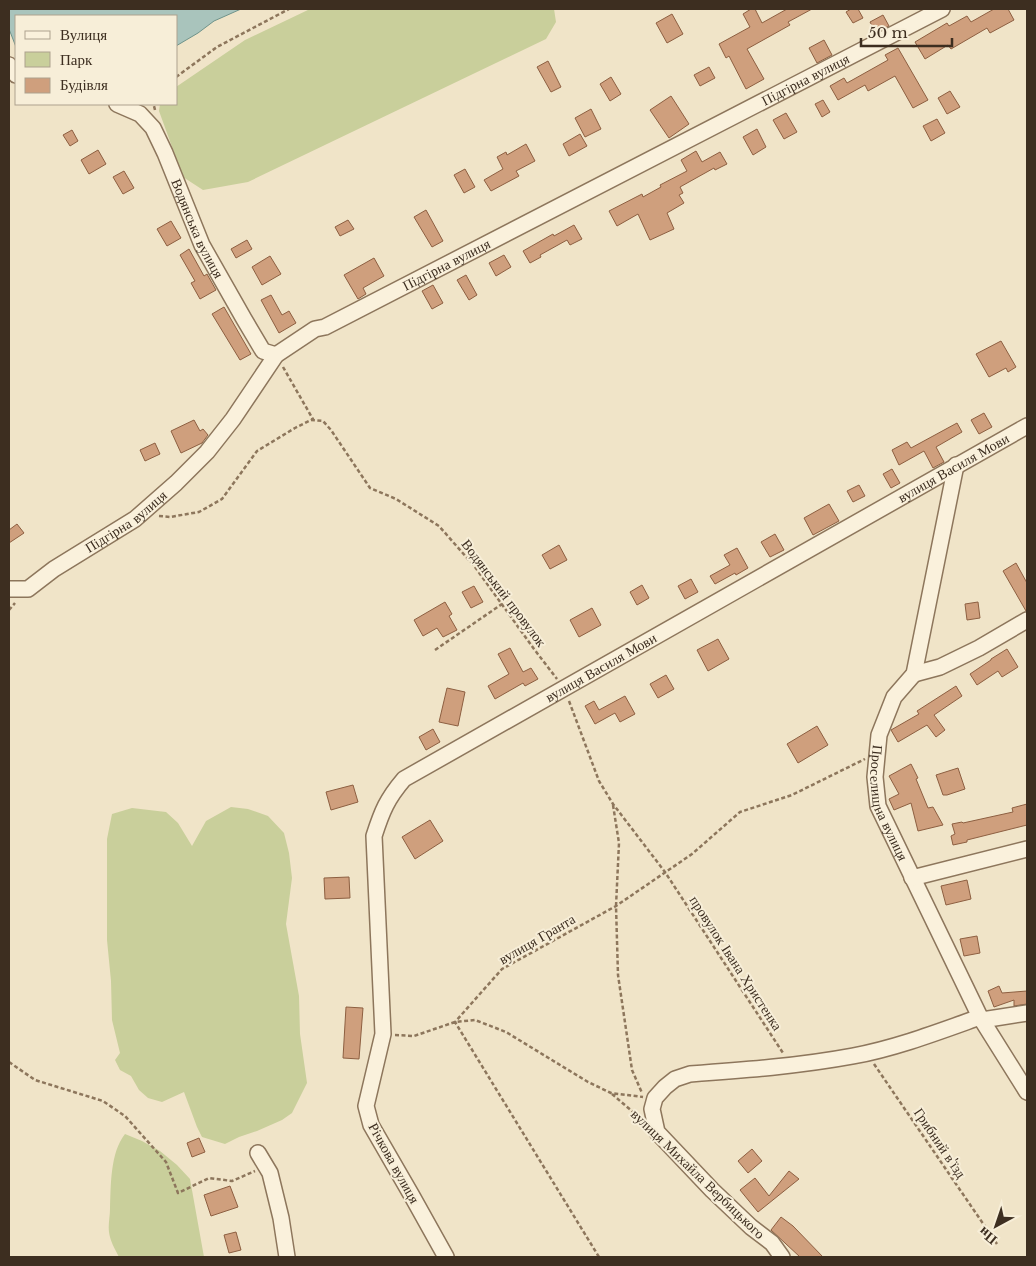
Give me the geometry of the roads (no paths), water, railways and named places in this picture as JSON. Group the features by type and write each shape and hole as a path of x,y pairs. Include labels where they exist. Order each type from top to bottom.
{"street":[{"name":"Підгірна вулиця","path":"9,589 28,589 54,569 140,514 176,483 207,452 234,419 276,355 315,329 325,327 942,9"},
{"name":"Водянська вулиця","path":"119,105 140,114 153,128 202,245 264,351 276,355"},
{"name":"вулиця Василя Мови","path":"383,1034 374,836 381,814 391,794 404,779 1027,426"},
{"name":"Проселищна вулиця","path":"956,465 914,674 894,697 879,735 875,777 878,806 981,1019 1027,1092"},
{"path":"914,674 940,667 979,648 1027,620"},
{"path":"912,878 1027,849"},
{"path":"981,1019 1027,1012"},
{"name":"вулиця Михайла Вербицького","path":"782,1257 772,1244 712,1190 657,1132 649,1097 675,1079 690,1074 805,1064 866,1053 981,1019"},
{"name":"Річкова вулиця","path":"383,1034 366,1106 371,1125 446,1257"},
{"path":"258,1153 270,1173 281,1218 287,1257"}],"water":[{"path":"9,9 241,9 214,21 178,45 178,15 15,15 15,44 9,29"}]}
